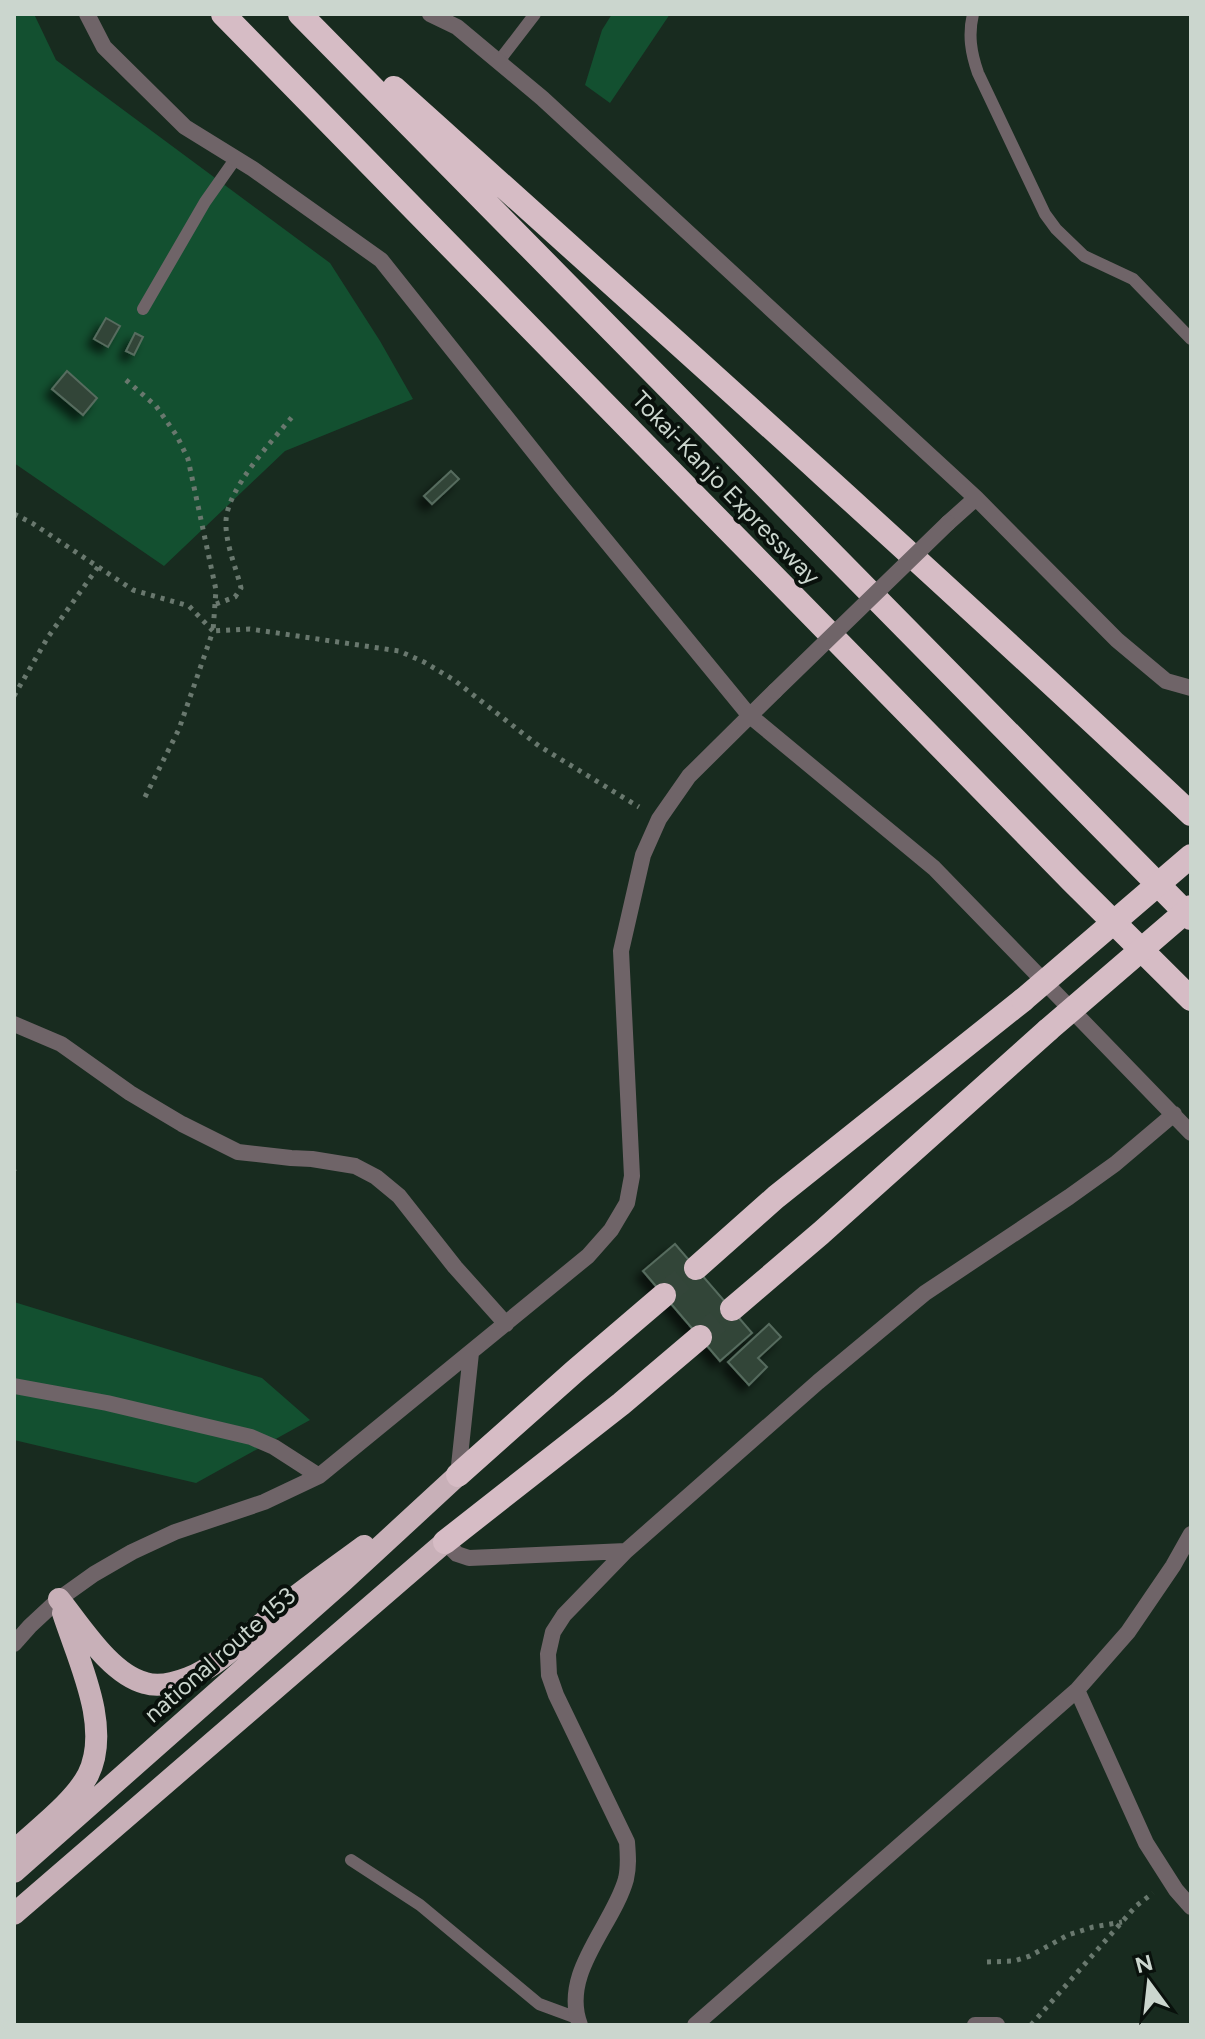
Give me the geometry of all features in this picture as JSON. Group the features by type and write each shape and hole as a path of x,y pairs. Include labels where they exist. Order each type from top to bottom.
{"highway":[{"name":"Tokai-Kanjo Expressway","path":"223,14 1191,999"},
{"name":"Tokai-Kanjo Expressway","path":"300,14 1191,918"},
{"path":"312,14 794,447 1191,814"},
{"path":"696,1268 776,1197 1023,1000 1191,856"},
{"path":"1072,881 1149,975 1191,1018"},
{"path":"732,1309 1191,907"},
{"path":"59,1599 94,1643 128,1676 147,1684 167,1684 189,1678 213,1664 285,1604 458,1475 664,1295"},
{"path":"14,1914 445,1542 621,1404 700,1337"},
{"name":"national route 153","path":"14,1872 331,1593 458,1475"},
{"path":"14,1851 70,1799 87,1776 96,1751 96,1724 89,1690 59,1599"}],"street":[{"path":"87,14 104,47 185,127 236,158 381,260 749,715 934,868 1191,1133"},
{"path":"430,14 457,27 542,98 976,498 1117,640 1166,681 1191,688"},
{"path":"14,1644 59,1599 132,1552 175,1532 264,1502 319,1476 588,1256 611,1230 627,1203 632,1176 621,951 643,855 659,819 689,776 749,715 976,498"},
{"path":"14,1024 61,1044 130,1093 238,1152 355,1166 376,1177 399,1196 455,1267 506,1324"},
{"path":"579,2021 575,1996 579,1976 625,1882 629,1864 627,1842 549,1675 548,1654 553,1632 564,1615 626,1551 818,1382 925,1293 1115,1164 1174,1114"},
{"path":"458,1475 471,1353"},
{"path":"14,1386 107,1403 251,1437 274,1447 319,1476"},
{"path":"695,2025 1077,1690 1128,1632 1191,1534"},
{"path":"445,1542 457,1554 469,1558 626,1551"},
{"path":"1077,1690 1146,1843 1169,1880 1191,1907"},
{"path":"975,2025 997,2025"}],"lane":[{"path":"499,61 535,14"},
{"path":"973,14 971,53 978,73 1045,214 1084,256 1133,279 1191,339"},
{"path":"143,309 205,202 236,158"},
{"path":"351,1860 420,1905 539,2004 579,2021"}],"path":[{"path":"126,380 156,406 177,436 188,459 216,590 213,631 179,729 144,799"},
{"path":"216,604 235,597 241,588 227,532 230,501 292,417"},
{"path":"14,514 133,590 189,606 213,631 250,629 399,651 424,662 454,680 539,746 659,819"},
{"path":"14,696 48,637 98,567"},
{"path":"1031,2025 1136,1906 1169,1880"},
{"path":"987,1962 1014,1961 1068,1935 1123,1922"}],"green space":[{"path":"14,14 34,14 56,60 330,263 413,399 285,451 164,566 14,463"},
{"path":"612,14 670,14 610,103 585,85 602,30"},
{"path":"14,1302 262,1378 310,1420 196,1483 14,1440"}],"building":[{"path":"106,318 120,326 108,347 94,339"},
{"path":"135,333 143,337 134,355 126,351"},
{"path":"67,371 97,398 83,415 52,389"},
{"path":"451,471 459,479 432,504 424,496"},
{"path":"675,1244 752,1333 720,1361 643,1271"},
{"path":"769,1324 781,1337 758,1358 767,1367 749,1385 728,1362"}],"tunnel":[{"path":"664,1295 696,1268"},
{"path":"700,1337 732,1309"}]}
